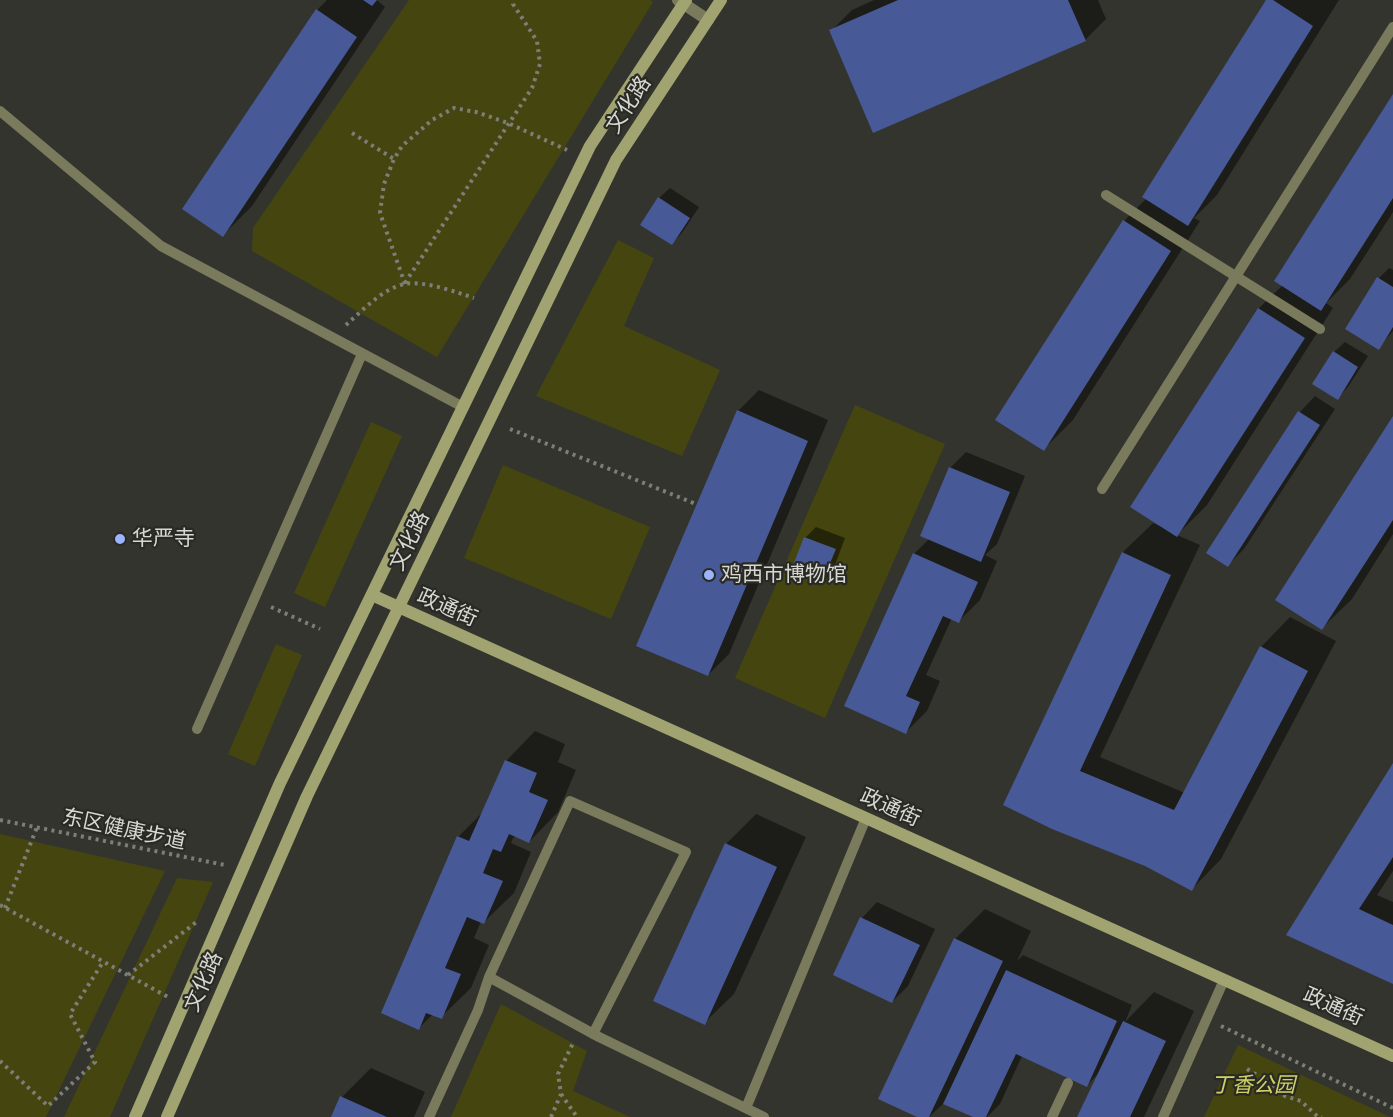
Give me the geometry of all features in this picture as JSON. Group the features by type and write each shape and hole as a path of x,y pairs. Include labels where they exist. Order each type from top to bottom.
{"main road":[{"name":"文化路","path":"167,1117 307,796 616,160 721,0"},
{"name":"文化路","path":"135,1117 280,783 585,157 683,1"},
{"name":"政通街","path":"372,595 1393,1056"}],"street":[{"path":"683,1 708,20"}],"lane":[{"path":"1102,489 1393,27"},
{"path":"0,111 161,246 463,407"},
{"path":"1106,195 1320,329"},
{"path":"196,729 363,354"},
{"path":"429,1117 478,1010 489,977 570,801 686,852 593,1034"},
{"path":"746,1108 866,818"},
{"path":"489,977 593,1034 764,1117"},
{"path":"1163,1117 1224,980"},
{"path":"1052,1117 1068,1083"}],"path":[{"path":"405,284 507,123 532,88 540,64 537,41 513,4 513,0"},
{"path":"405,284 380,213 384,184 402,146 432,120 454,108 476,112 585,157"},
{"path":"352,133 394,159"},
{"path":"332,337 377,298 405,284 435,286 474,298"},
{"path":"510,429 696,504"},
{"path":"254,600 320,629"},
{"name":"东区健康步道","path":"0,820 243,868"},
{"path":"6,908 37,827"},
{"path":"0,906 184,1005"},
{"path":"128,975 203,917"},
{"path":"0,1061 48,1106 95,1062 70,1014 103,962"},
{"path":"1206,1019 1393,1108"},
{"path":"577,1117 561,1094 558,1074 577,1035 593,1034"},
{"path":"1247,1069 1273,1085 1285,1096 1301,1101 1317,1116 1322,1117"},
{"path":"551,1117 561,1094"}],"green space":[{"path":"409,0 650,0 653,2 437,357 252,251 253,228"},
{"path":"618,240 654,258 624,326 720,370 682,456 536,396"},
{"path":"855,405 945,444 825,718 735,678"},
{"path":"371,422 402,436 325,607 294,593"},
{"path":"503,465 650,527 611,619 464,558"},
{"path":"276,644 302,655 255,766 228,754"},
{"path":"0,834 165,871 46,1117 0,1117"},
{"path":"177,878 213,882 110,1117 64,1117"},
{"path":"501,1004 587,1051 573,1091 630,1117 451,1117"},
{"name":"丁香公园","path":"1238,1045 1390,1117 1204,1117"}],"building":[{"path":"363,0 377,0 372,6"},
{"path":"898,0 1068,0 1086,41 873,133 829,30"},
{"path":"1266,0 1273,0 1313,26 1188,226 1142,197"},
{"path":"316,9 357,37 223,237 182,209"},
{"path":"1393,94 1393,198 1321,311 1274,281"},
{"path":"658,197 690,218 672,245 640,225"},
{"path":"1123,220 1171,251 1044,451 995,420"},
{"path":"1377,277 1393,287 1393,327 1379,350 1345,329"},
{"path":"1258,308 1305,338 1177,537 1130,507"},
{"path":"1333,351 1358,367 1338,400 1312,384"},
{"name":"鸡西市博物馆","path":"737,410 808,441 708,676 636,646"},
{"path":"1298,411 1320,425 1228,567 1206,553"},
{"path":"1393,416 1393,520 1322,630 1275,600"},
{"path":"949,467 1010,492 981,562 920,536"},
{"path":"804,537 836,549 821,585 790,573"},
{"path":"1122,552 1171,575 1080,771 1174,810 1260,646 1308,671 1192,891 1145,866 1052,829 1003,805"},
{"path":"913,553 978,582 959,623 943,616 906,696 920,702 906,734 844,706"},
{"path":"505,760 537,773 529,792 548,800 529,843 509,834 501,852 493,849 483,873 503,881 484,924 467,917 445,968 461,974 442,1019 426,1013 419,1030 381,1013 457,836 469,841"},
{"path":"1393,763 1393,857 1359,909 1393,925 1393,984 1286,935"},
{"path":"725,843 777,867 705,1025 653,1001"},
{"path":"860,917 920,945 892,1003 833,975"},
{"path":"954,938 1003,961 929,1117 917,1117 878,1099"},
{"path":"1006,970 1117,1021 1087,1087 1016,1054 986,1117 973,1117 943,1104"},
{"path":"1123,1021 1166,1041 1130,1117 1077,1117"},
{"path":"340,1096 387,1117 331,1117"}],"place":[{"name":"华严寺","path":"120,539"},
{"name":"鸡西市博物馆","path":"709,575"}]}
